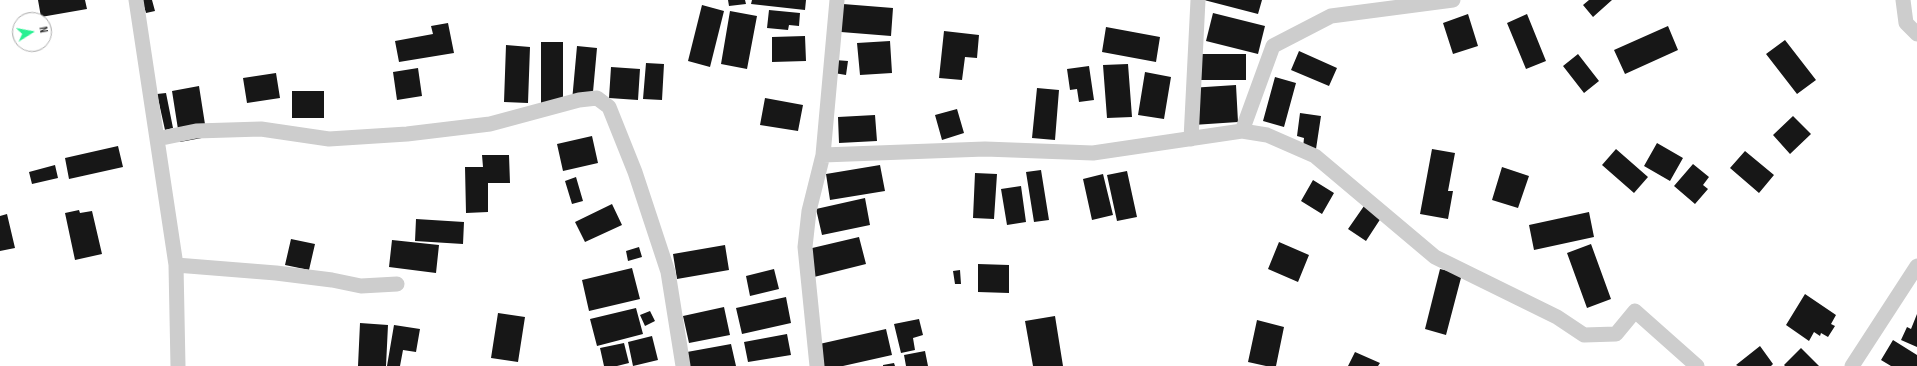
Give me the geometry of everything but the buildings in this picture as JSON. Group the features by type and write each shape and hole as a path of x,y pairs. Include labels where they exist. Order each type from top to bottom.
{"street":[{"path":"136,0 176,265 178,366"},
{"path":"817,366 805,247 809,211 823,155 837,0"},
{"path":"1191,138 1198,0"},
{"path":"1242,131 1273,46 1331,16 1453,0"},
{"path":"1903,0 1906,23 1917,34"},
{"path":"156,139 196,131 261,129 330,139 407,134 490,124 579,100 597,98 608,107 612,114 635,172 666,265 682,366"},
{"path":"823,155 985,149 1093,153 1242,131 1267,135 1315,156 1435,257 1557,317 1584,335 1616,334 1635,311 1697,366"},
{"path":"176,265 332,280 361,286 397,284"},
{"path":"1852,366 1917,266"}]}
